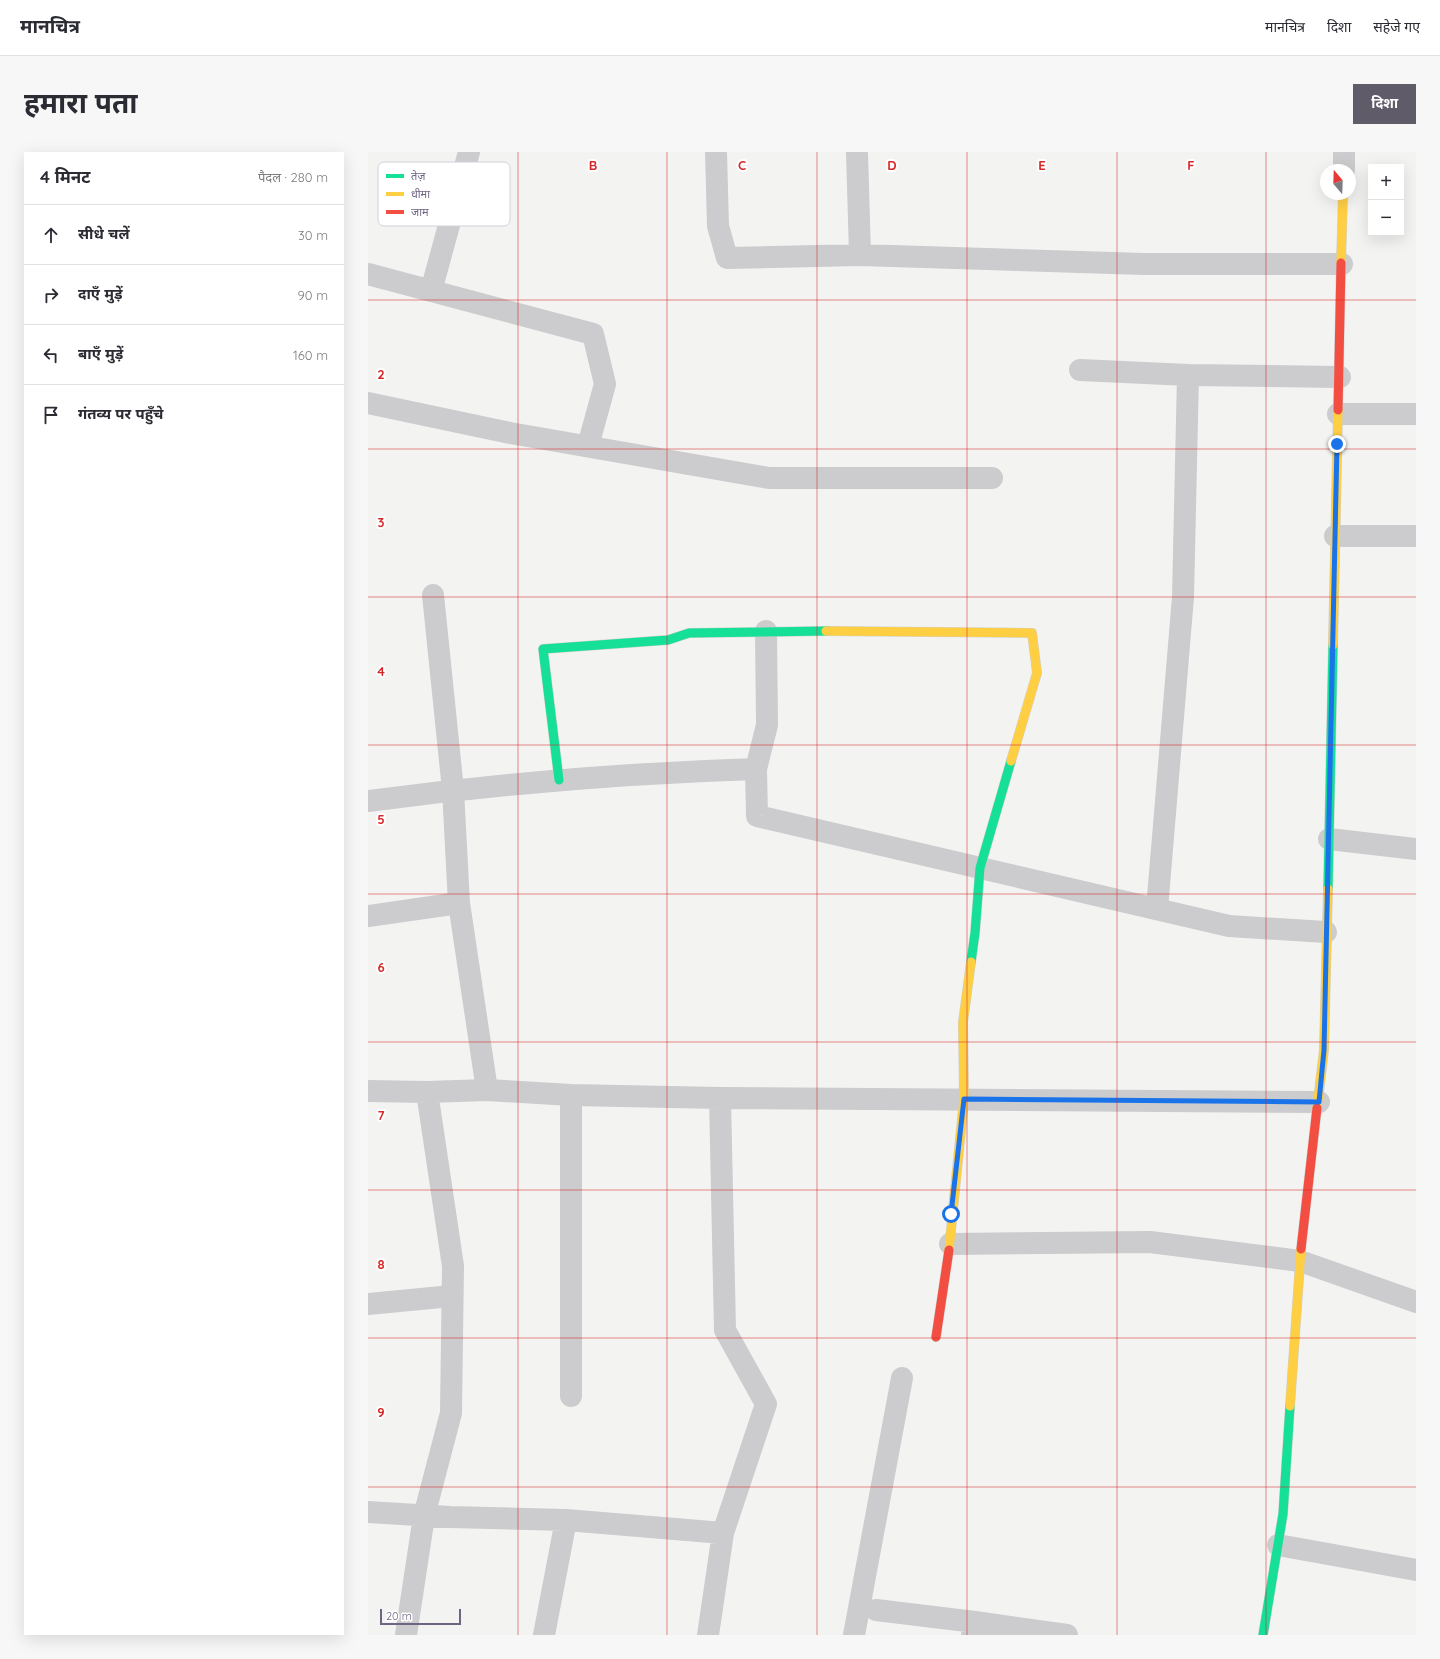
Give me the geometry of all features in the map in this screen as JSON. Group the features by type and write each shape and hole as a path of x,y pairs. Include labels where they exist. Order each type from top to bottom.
{"street":[{"path":"466,162 469,152"},
{"path":"716,152 718,226 727,258 860,255 1144,264 1342,264"},
{"path":"857,152 860,255"},
{"path":"1344,152 1344,164"},
{"path":"1263,1635 1283,1514 1300,1261 1324,1050 1343,200"},
{"path":"431,291 449,226"},
{"path":"368,274 592,334 605,384 588,446"},
{"path":"1080,370 1188,375 1340,377"},
{"path":"1157,910 1183,597 1188,375"},
{"path":"368,403 510,432 769,478 992,478"},
{"path":"1338,414 1416,414"},
{"path":"1335,536 1416,536"},
{"path":"433,595 453,790 459,903 487,1090"},
{"path":"766,631 767,725 756,769 756,816 1229,926 1326,932"},
{"path":"559,780 543,649 668,640 689,633 766,631 1032,633 1037,673 980,868 975,933 962,1022 964,1099 950,1228 950,1244 936,1337"},
{"path":"368,801 453,790 559,780 657,772 756,769"},
{"path":"1329,839 1416,849"},
{"path":"368,916 459,903"},
{"path":"368,1091 427,1092 487,1090 571,1095 720,1098 1319,1102"},
{"path":"406,1635 424,1516 451,1413 453,1266 427,1092"},
{"path":"571,1095 571,1396"},
{"path":"708,1635 724,1533 766,1404 725,1330 720,1098"},
{"path":"950,1244 1150,1242 1300,1261 1416,1302"},
{"path":"368,1304 452,1296"},
{"path":"854,1635 902,1378"},
{"path":"368,1512 424,1516 566,1520 724,1533"},
{"path":"544,1635 566,1520"},
{"path":"1278,1545 1416,1570"},
{"path":"876,1610 974,1628 1067,1635"}],"traffic: fast":[{"path":"559,780 543,649 668,640 689,633 826,631"},
{"path":"1328,889 1333,645"},
{"path":"971,962 975,933 980,868 1011,761"},
{"path":"1263,1635 1283,1514 1290,1406"}],"traffic: slow":[{"path":"1341,263 1343,200"},
{"path":"1333,645 1338,410"},
{"path":"826,631 1032,633 1037,673 1011,761"},
{"path":"1317,1108 1324,1050 1328,889"},
{"path":"949,1250 964,1099 963,1022 971,962"},
{"path":"1290,1406 1301,1249"}],"traffic: jam":[{"path":"1338,410 1341,263"},
{"path":"1301,1249 1317,1108"},
{"path":"936,1337 949,1250"}],"route":[{"path":"951,1214 964,1099 1319,1102 1324,1050 1337,444"}]}
